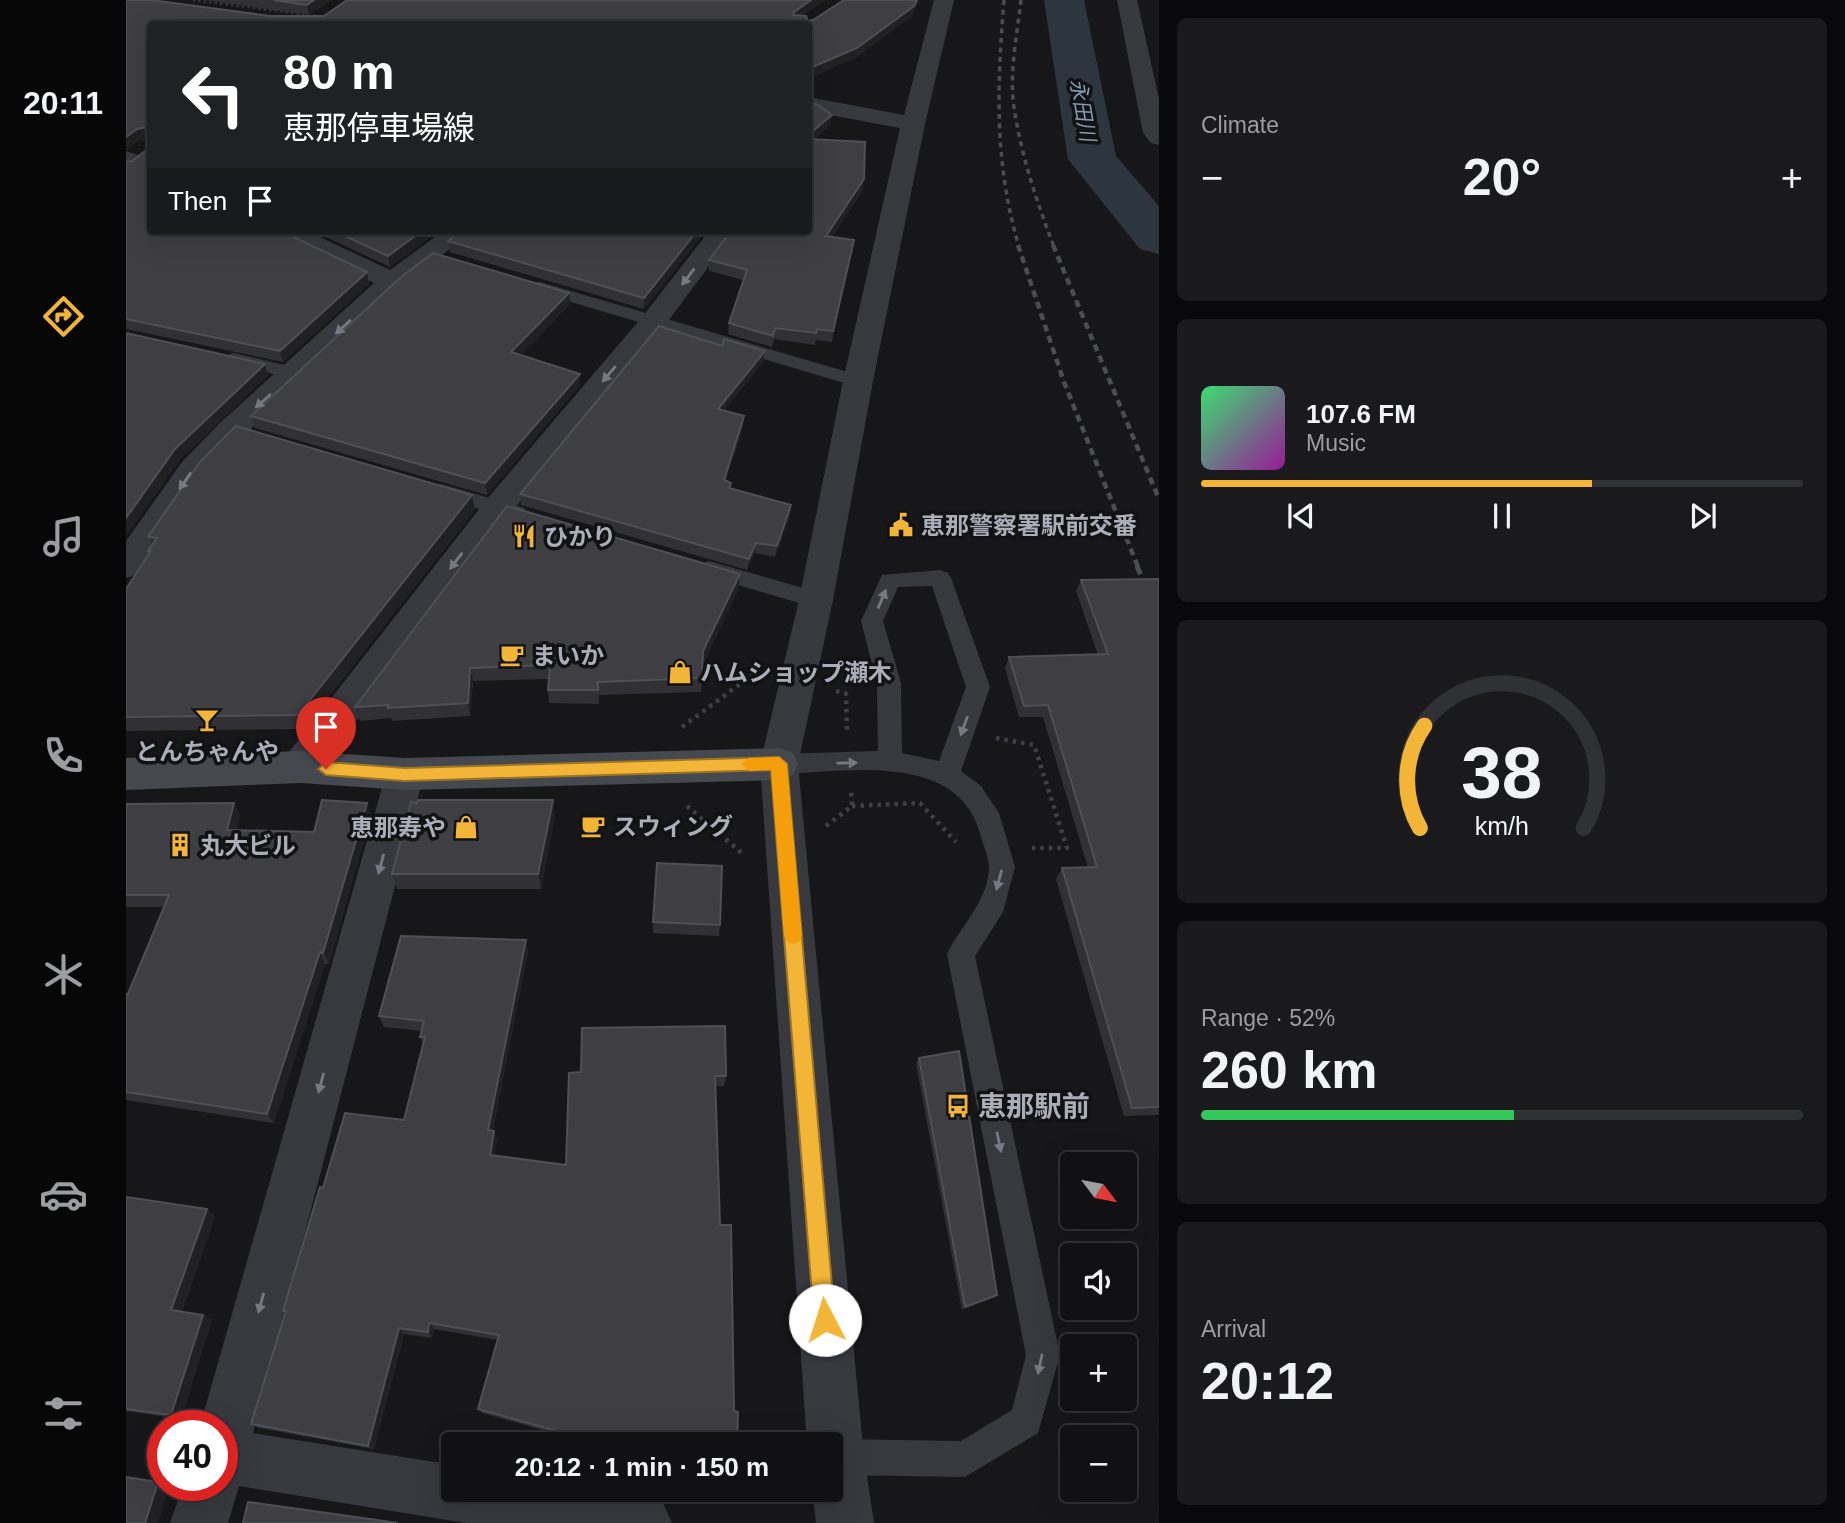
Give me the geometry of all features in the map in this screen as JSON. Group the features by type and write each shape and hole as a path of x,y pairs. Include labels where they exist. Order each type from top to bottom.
{"main road":[{"path":"126,774 300,767 405,774 779,764"}],"street":[{"path":"834,1432 779,764 816,600 858,381 913,124 944,0"},
{"path":"1127,0 1155,133 1159,138"},
{"path":"812,105 913,124"},
{"path":"294,235 392,281"},
{"path":"126,566 193,469 244,434 295,373 392,281 455,235"},
{"path":"300,767 498,507 653,322 719,235"},
{"path":"232,1410 405,774"},
{"path":"238,1459 643,1523"},
{"path":"199,1523 206,1501"},
{"path":"842,1502 845,1523"}],"lane":[{"path":"429,254 456,262"},
{"path":"522,282 858,381"},
{"path":"217,356 295,373"},
{"path":"418,484 538,519"},
{"path":"685,562 816,600"},
{"path":"890,761 889,683 872,621 890,580 940,578 978,687 947,774"},
{"path":"779,764 890,761 920,765 947,774 972,793 990,821 1002,867 990,912 961,954 1043,1355 1026,1421 965,1459 843,1457"}],"path":[{"path":"193,0 326,17"},
{"path":"852,806 920,803 962,848 1067,848 1034,745 962,731"}],"building":[{"path":"126,0 151,0 270,16 324,16 347,0 811,0 793,15 806,16 808,21 147,21 147,127 137,129 126,137"},
{"path":"274,0 314,0 307,5"},
{"path":"844,0 917,0 914,6 857,48 812,67 812,21 808,21"},
{"path":"812,103 832,115 812,132"},
{"path":"812,139 865,142 864,179 826,236 854,240 833,331 817,329 816,333 775,328 773,336 729,323 747,270 709,260 728,235 812,235"},
{"path":"147,150 147,235 289,235 367,272 280,351 126,319 126,162 132,161"},
{"path":"343,235 417,235 388,256"},
{"path":"456,235 694,235 644,298 448,241"},
{"path":"433,253 569,293 511,352 580,374 485,483 251,416 401,277"},
{"path":"659,326 722,346 724,339 765,351 718,409 744,416 724,480 731,483 729,488 791,505 777,546 756,543 749,559 520,494"},
{"path":"126,333 265,364 175,449 126,518"},
{"path":"236,426 472,495 298,715 126,717 126,589 157,538 148,537 200,462"},
{"path":"507,506 740,574 703,651 702,678 598,682 598,690 548,690 550,665 470,668 468,703 388,708 388,705 355,707"},
{"path":"1159,579 1159,1107 1132,1108 1062,868 1097,867 1048,705 1024,706 1009,657 1108,654 1081,580"},
{"path":"322,800 367,803 323,953 320,952 267,1114 126,1092 126,994 169,895 126,895 126,804 234,803 227,830 314,832"},
{"path":"418,800 553,800 538,874 392,874 411,802 417,803"},
{"path":"657,863 722,866 720,925 653,922"},
{"path":"401,936 526,940 488,1130 494,1131 490,1155 566,1165 569,1073 581,1072 582,1028 725,1026 726,1076 715,1076 720,1225 731,1225 734,1411 738,1412 737,1432 560,1432 478,1409 499,1335 429,1323 428,1332 399,1328 368,1446 251,1424 320,1187 323,1188 345,1113 404,1120 425,1037 420,1037 424,1021 379,1016"},
{"path":"959,1051 997,1295 965,1307 919,1058"},
{"path":"126,1197 207,1209 171,1310 203,1315 173,1410 147,1412 126,1409"},
{"path":"126,1477 147,1480 147,1501 152,1501 145,1523 126,1523"},
{"path":"248,1502 398,1523 243,1523"}],"waterway":[{"name":"永田川","path":"1064,0 1092,159 1159,238"}],"railway":[{"path":"1004,0 999,94 1001,154 1019,247"},
{"path":"1021,0 1013,67 1014,107 1030,178 1054,247"},
{"path":"1018,245 1064,382 1138,567"},
{"path":"1053,245 1159,499"},
{"path":"1137,566 1159,619"}],"slow traffic":[{"path":"749,764 779,764 793,936"}],"place":[{"name":"恵那警察署駅前交番","path":"901,525"},
{"name":"ひかり","path":"524,536"},
{"name":"まいか","path":"512,655"},
{"name":"ハムショップ瀬木","path":"680,672"},
{"name":"とんちゃんや","path":"207,720"},
{"name":"スウィング","path":"593,826"},
{"name":"恵那寿や","path":"466,827"},
{"name":"丸大ビル","path":"180,845"},
{"name":"恵那駅前","path":"958,1106"}],"route":[{"path":"326,769 405,774 779,764 825,1320"}]}
